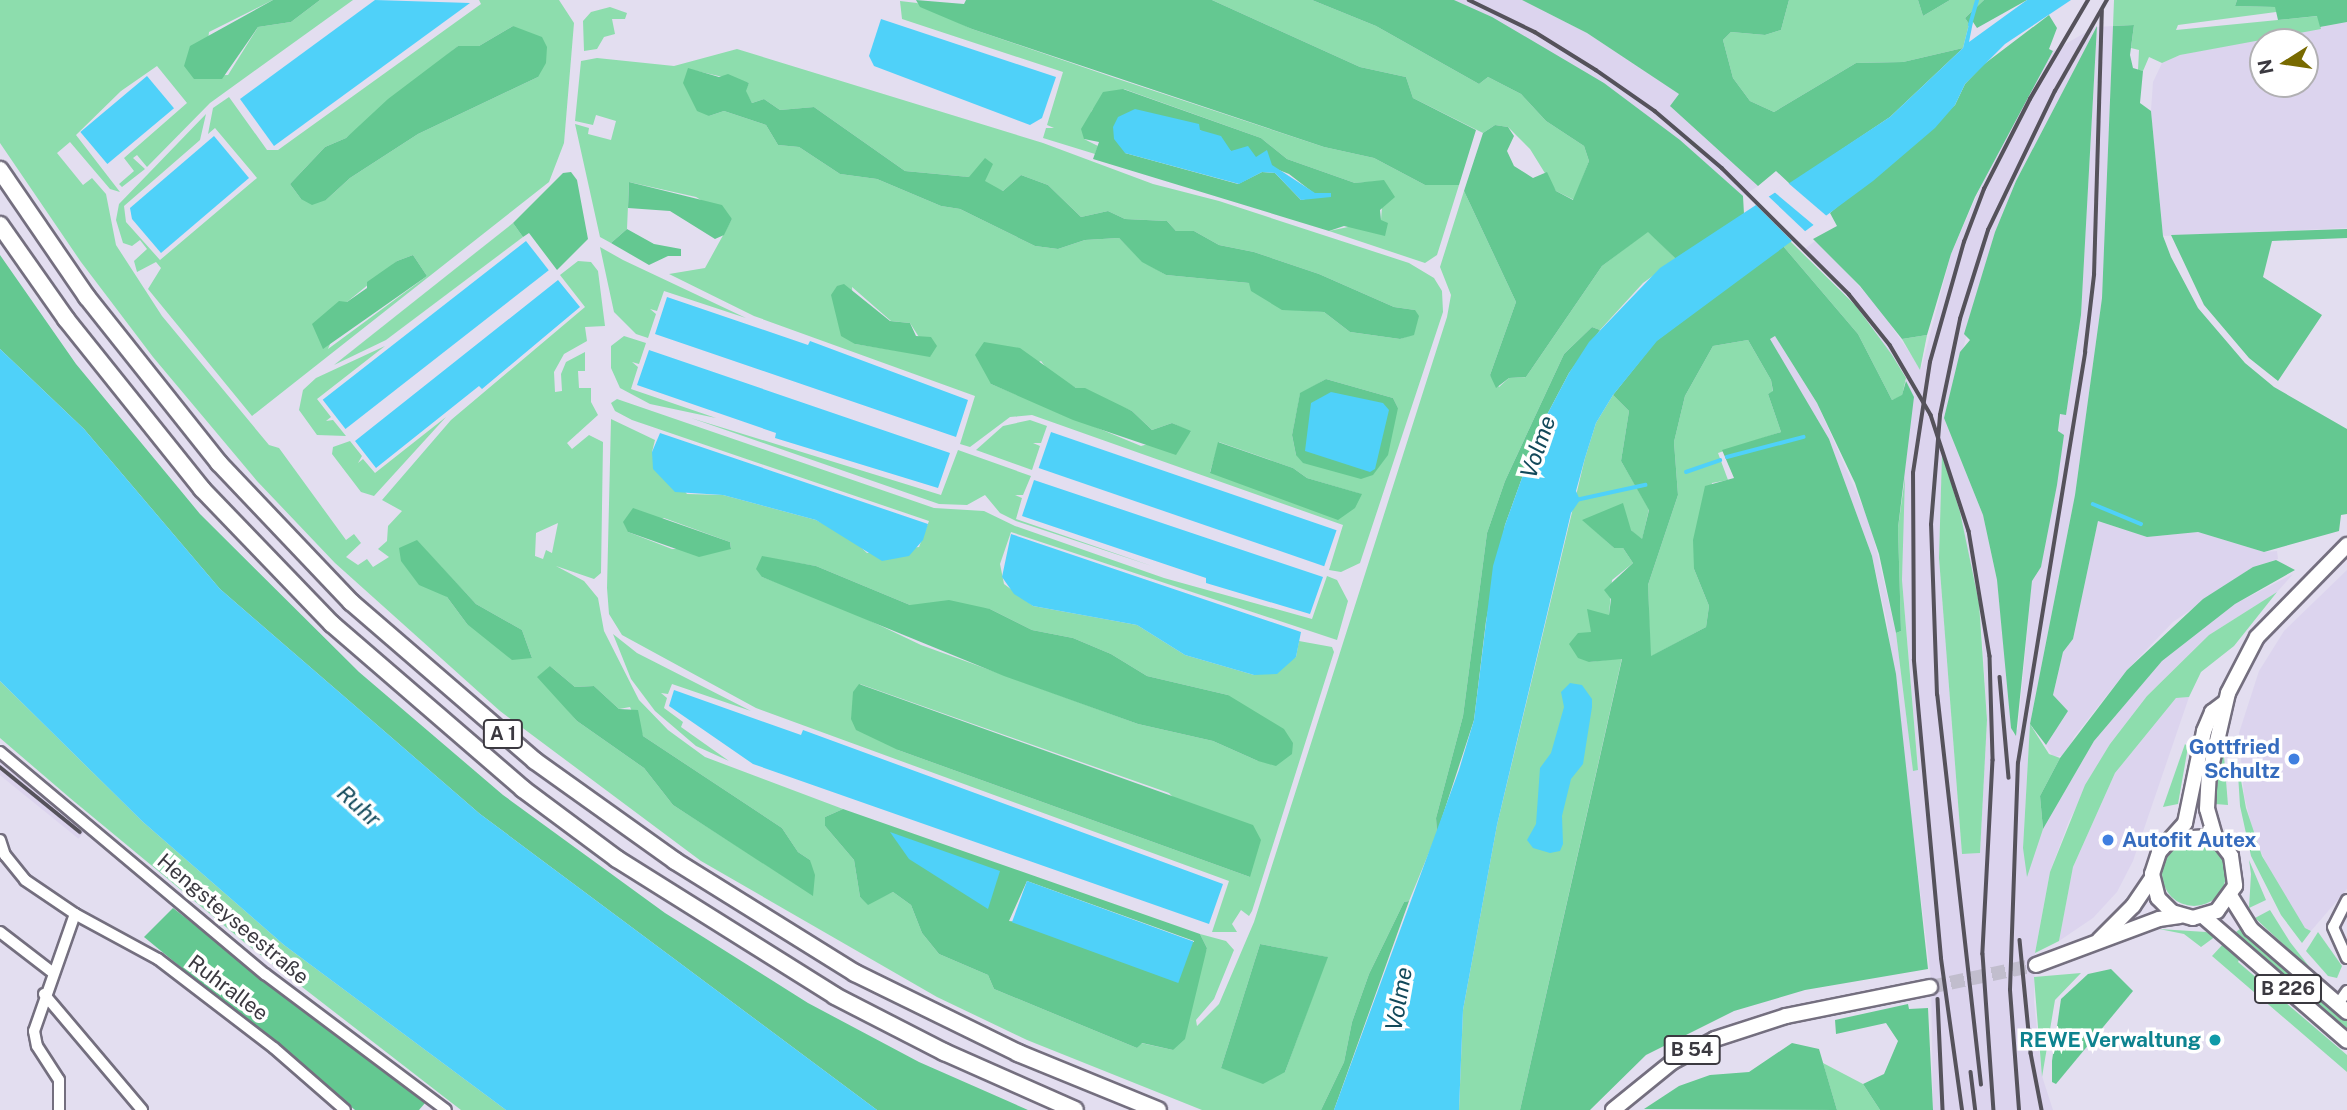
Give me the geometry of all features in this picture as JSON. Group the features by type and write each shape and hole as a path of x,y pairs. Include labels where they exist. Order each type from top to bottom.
{"highway":[{"name":"A 1","path":"0,170 87,298 219,463 351,602 535,761 675,861 855,973 1018,1053 1158,1110"},
{"name":"A 1","path":"0,225 66,319 202,489 332,624 512,780 617,859 835,996 957,1058 1075,1110"}],"main road":[{"path":"2036,965 2099,940 2116,938 2159,919 2204,917 2231,897 2235,866 2217,840 2207,809 2208,776 2224,703 2257,637 2347,545"},
{"path":"2099,940 2133,905 2152,878 2157,855 2173,839 2188,816 2204,731 2211,712 2224,703"},
{"path":"2173,839 2195,835 2217,840"},
{"path":"2152,878 2161,902 2181,916"},
{"name":"B 226","path":"2231,897 2251,929 2343,1008"},
{"name":"B 226","path":"2204,917 2347,1041"},
{"name":"B 54","path":"1613,1110 1672,1062 1715,1039 1786,1016 1930,987"}],"street":[{"name":"Hengsteyseestraße","path":"0,752 265,974 446,1110"},
{"name":"Ruhrallee","path":"0,840 5,855 25,880 75,914 158,959 274,1048 345,1110"},
{"path":"2347,900 2333,927 2347,958"},
{"path":"59,1110 59,1080 37,1046 34,1031 44,994 75,914"},
{"path":"0,932 52,972"},
{"path":"2343,1008 2347,991"},
{"path":"44,994 142,1110"}],"shaded area":[{"path":"1454,0 1522,0 1587,33 1680,94 1671,107 1758,186 1743,196 1604,83"},
{"path":"2347,22 2347,228 2163,236 2151,111 2153,82 2162,63 2180,55 2249,41 2249,98 2319,98 2319,28 2317,28"},
{"path":"2097,26 2016,181 1995,232 1944,418 1983,515 1997,580 2013,734 2018,729 2032,580 2041,567 2061,413 2066,414 2081,315 2097,27 2113,26 2102,298 2075,495 2030,724 2023,848 2043,829 2094,741 2162,661 2235,604 2293,574 2277,592 2209,635 2147,696 2110,744 2069,821 2050,872 2035,953 2034,1001 2042,1076 2053,1110 1933,1110 1931,979 1887,622 1872,556 1829,439 1769,339 1775,336 1817,403 1870,523 1896,633 1913,770 1918,769 1902,580 1906,377 1856,306 1802,251 1815,241 1838,263 1878,307 1921,369 1951,254 2000,143 2053,51","holes":["1942,456 1979,603 1987,720 1980,853 1962,854 1939,558"]},
{"path":"2098,521 2147,537 2198,532 2264,552 2277,551 2278,559 2253,567 2173,622 2127,670 2074,737 2066,755 2053,757 2046,745 2068,711 2053,695 2063,652 2073,639"},
{"name":"Gottfried Schultz","path":"2347,570 2347,889 2311,931 2305,928 2269,870 2254,836 2244,795 2239,733 2259,671 2284,631"},
{"path":"2189,697 2133,861 2117,892 2093,918 2059,941 2073,867 2115,773 2176,698"},
{"path":"0,761 85,830 79,839 0,775"}],"green space":[{"path":"0,0 273,0 209,32 204,76 228,75 258,27 291,22 320,0 353,0 210,103 147,167 137,155 133,158 145,169 122,187 119,184 134,171 124,158 187,103 157,66 121,91 76,135 120,192 110,189 70,142 57,153 83,185 92,178 106,194 116,245 162,316 269,445 279,448 346,540 354,534 361,543 346,557 358,565 367,559 373,567 389,557 378,549 387,541 388,526 402,511 382,500 451,420 585,307 560,275 578,261 591,262 598,271 605,326 585,327 587,341 564,354 554,372 555,392 562,391 561,374 566,362 585,352 585,371 578,371 579,388 591,388 591,402 598,415 567,443 572,449 589,435 603,442 601,573 594,579 556,566 584,581 598,598 604,631 639,700 668,730 705,757 843,809 825,817 825,826 854,860 860,897 868,904 893,892 911,905 922,933 939,954 988,975 994,989 1137,1048 1141,1043 1173,1050 1207,948 1200,934 1226,941 1234,950 1214,999 1196,1020 1197,1026 1219,1004 1254,922 1447,317 1451,295 1440,267 1464,191 1516,302 1490,375 1499,387 1509,378 1526,377 1602,266 1648,231 1676,259 1643,283 1600,330 1592,327 1564,354 1505,481 1487,533 1463,716 1436,818 1437,833 1409,901 1404,902 1369,974 1352,1022 1344,1062 1321,1110 1202,1110 1027,1040 937,997 701,861 500,711 335,563 257,481 153,357 81,262 0,143","holes":["558,523 552,553 546,550 543,559 535,556 536,533","417,541 476,604 522,630 532,658 467,624 447,597","550,666 575,687 594,686 619,709 630,707 643,736 782,828 798,852 810,860 813,895 673,805 644,768 577,721 566,708","1260,944 1327,957 1285,1072 1221,1068"]},
{"path":"273,0 320,0 291,22 258,27 222,79 194,79 184,66 190,46"},
{"path":"479,0 559,0 574,23 564,143 549,182 252,416 148,289 161,268 156,262 137,272 134,261 147,249 140,240 132,246 123,243 116,220 119,204 206,114 200,140 124,206 126,222 160,260 257,178 215,128 208,134 213,108 229,97 267,150 278,150 481,4","holes":["513,26 538,77 418,134 350,178 326,200 301,199 290,184 325,147 346,138 458,46 479,46","413,255 427,276 328,349 347,302 397,261"]},
{"path":"916,0 964,4 966,0 1212,0 1360,67 1406,77 1413,98 1476,130 1459,185 1425,185 1374,158 1324,147 972,29 920,7"},
{"path":"1212,0 1312,0 1376,26 1479,84 1488,77 1521,94 1546,121 1584,146 1589,161 1574,200 1556,191 1530,149 1508,127 1495,125 1483,133 1413,98 1406,77 1360,67"},
{"path":"1312,0 1454,0 1492,17 1604,83 1680,140 1743,196 1744,214 1676,259 1648,232 1602,266 1526,377 1509,378 1496,388 1490,375 1516,302 1464,191 1483,133 1495,125 1508,127 1514,136 1507,151 1514,166 1533,178 1547,172 1556,191 1573,200 1589,161 1584,146 1546,121 1521,94 1488,77 1479,84 1376,26"},
{"path":"1522,0 1789,0 1781,30 1765,35 1731,32 1723,40 1733,78 1750,101 1774,112 1856,63 1903,62 1963,48 1890,117 1790,184 1776,171 1758,186 1670,106 1679,94 1587,33"},
{"path":"1789,0 1918,0 1923,16 1950,0 1984,0 1965,18 1969,24 1963,48 1903,62 1856,63 1774,112 1750,101 1733,78 1723,40 1731,32 1765,35 1781,30"},
{"path":"1918,0 1950,0 1923,16"},
{"path":"1984,0 2027,0 1977,28 1965,18"},
{"path":"2114,0 2237,0 2235,6 2276,7 2276,12 2178,25 2176,30 2318,16 2321,29 2249,28 2249,42 2180,55 2162,63 2149,57 2143,71 2138,70 2139,50 2131,48 2134,25 2113,26"},
{"path":"2237,0 2347,0 2347,22 2320,27 2317,16 2278,20 2275,7 2235,6"},
{"path":"900,1 917,3 972,29 1112,77 1324,147 1374,158 1425,185 1459,185 1437,255 1425,263 1329,231 1381,220 1384,181 1355,183 1287,159 1261,138 1124,89 1092,110 1084,139 1098,146 1095,154 1043,138 1046,128 1054,128 1047,125 1063,72 902,19"},
{"path":"610,7 627,13 625,19 612,19 615,34 604,37 597,49 584,51 583,21 591,12"},
{"path":"2049,15 2057,28 2049,49 2053,51 1975,197 1951,254 1927,335 1902,339 1860,286 1813,239 1837,226 1830,213 1955,105 1965,84 1983,65"},
{"path":"2134,25 2130,55 2133,68 2143,71 2140,103 2151,111 2163,236 2171,257 2198,308 2245,363 2274,387 2347,429 2347,514 2341,515 2339,531 2264,552 2198,532 2147,537 2098,521 2073,639 2063,652 2053,695 2068,711 2046,745 2030,724 2075,495 2102,298 2113,26"},
{"path":"513,26 542,37 547,47 546,63 538,77 418,134 350,178 326,200 312,205 301,199 290,184 325,147 346,138 388,99 458,46 479,46"},
{"path":"2097,26 2081,315 2066,415 2060,414 2058,431 2064,435 2057,485 2041,567 2032,581 2016,736 2011,728 1997,580 1983,515 1944,418 1960,352 1970,340 1964,334 1995,232 2016,181"},
{"path":"737,49 1043,143 1153,184 1219,201 1409,263 1434,278 1442,291 1443,312 1360,563 1341,572 1329,570 1343,525 1032,415 1010,417 970,447 960,444 975,396 754,316 669,274 705,268 732,219 696,197 629,182 627,229 611,243 600,237 575,124 589,128 588,134 611,140 616,121 596,115 593,125 575,121 581,61 597,58 674,66","holes":["688,69 749,83 745,91 752,103 764,99 780,110 814,107 905,171 969,177 1003,191 1021,175 1048,185 1081,217 1108,211 1125,219 1167,221 1176,231 1194,231 1219,245 1254,252 1319,274 1394,307 1415,310 1414,334 1400,339 1350,332 1324,312 1282,309 1249,283 1166,275 1142,261 1119,238 1085,240 1058,249 1035,246 960,209 941,206 877,179 840,174 799,147 778,145 766,125 724,111 709,116","852,287 891,321 910,323 931,356 855,344","1041,361 1049,372 1076,388 1132,411 1152,430 1172,423 1191,432 1141,446 991,384","1326,379 1393,398 1398,408 1296,455 1292,435 1300,394","1219,442 1293,468 1307,478 1361,494 1210,472"]},
{"path":"688,68 719,77 728,74 749,83 746,91 752,103 764,99 780,110 814,107 905,171 969,177 985,158 993,164 985,181 1003,191 1021,175 1048,185 1081,217 1108,211 1125,219 1167,221 1176,231 1194,231 1219,245 1254,252 1319,274 1394,307 1415,310 1419,316 1414,335 1400,339 1350,332 1324,312 1282,310 1251,291 1249,283 1166,275 1142,262 1119,238 1085,240 1058,249 1035,246 960,209 941,206 877,179 840,174 799,147 778,145 766,125 724,111 709,116 697,111 683,83"},
{"path":"1123,89 1261,138 1287,159 1355,183 1384,180 1395,197 1380,210 1381,220 1388,223 1385,236 1344,226 1329,231 1093,159 1099,142 1084,139 1081,129 1103,92","holes":["1200,130 1231,151 1289,174 1315,194 1331,193 1301,200 1275,173 1262,172 1238,184 1125,153"]},
{"path":"571,172 577,180 588,239 557,270 529,233 523,237 513,223 563,173"},
{"path":"629,182 722,205 732,219 724,235 715,239 670,211 628,208"},
{"path":"513,223 523,237 386,340 334,365"},
{"path":"627,229 654,244 681,249 681,256 668,256 649,265 611,243"},
{"path":"2347,229 2347,238 2272,241 2263,277 2322,315 2278,381 2249,358 2204,305 2171,235"},
{"path":"1790,241 1856,306 1892,355 1906,378 1902,396 1892,400 1858,334 1783,246"},
{"path":"1783,246 1858,334 1892,400 1902,395 1906,381 1914,397 1898,528 1901,631 1896,633 1879,554 1855,483 1817,403 1775,336 1770,339 1829,439 1872,556 1896,674 1928,969 1805,990 1734,1011 1646,1055 1590,1110 1520,1110 1622,659 1589,662 1578,658 1569,644 1578,633 1591,632 1587,609 1609,615 1611,599 1604,590 1633,563 1623,548 1614,548 1582,520 1623,503 1631,530 1642,539 1649,510 1621,461 1629,411 1613,395 1656,341","holes":["1748,340 1771,380 1773,391 1768,394 1781,432 1722,450 1734,478 1705,486 1693,540 1694,569 1709,606 1706,627 1651,656 1648,585 1678,495 1674,442 1685,396 1713,346"]},
{"path":"600,247 746,318 664,291 657,311 650,309 656,314 648,338 636,334 614,312"},
{"path":"0,255 76,364 200,514 359,672 503,795 665,913 808,1003 919,1062 1028,1110 877,1110 480,814 220,589 84,429 0,349"},
{"path":"413,255 427,276 323,349 312,324 339,301 347,302 367,288 367,282 397,261"},
{"path":"844,284 890,321 910,323 916,336 931,337 937,346 930,357 855,344 841,336 831,295 837,286"},
{"path":"1592,327 1600,330 1569,373 1540,428 1505,525 1486,621 1474,720 1437,833 1436,818 1463,716 1487,533 1505,481 1564,354"},
{"path":"1927,335 1920,370 1902,339"},
{"path":"624,336 646,343 639,364 632,362 638,367 631,389 716,418 650,404 620,388 611,368 611,346"},
{"path":"1748,340 1771,380 1773,392 1768,394 1781,432 1718,453 1728,480 1712,483 1694,569 1709,606 1706,627 1650,657 1648,585 1678,495 1674,442 1685,396 1713,346"},
{"path":"984,342 1020,348 1076,388 1085,388 1132,411 1152,430 1172,423 1191,431 1176,455 1073,420 991,384 975,355"},
{"path":"385,346 317,399 331,417 326,421 333,420 346,436 317,435 299,410 303,390 316,378"},
{"path":"1326,379 1393,398 1398,408 1388,455 1373,475 1361,479 1303,463 1296,455 1292,435 1300,393"},
{"path":"1613,395 1629,411 1621,461 1649,509 1642,540 1631,530 1583,520 1614,548 1623,548 1633,563 1612,580 1609,615 1591,632 1589,662 1622,658 1520,1110 1459,1110 1463,1010 1497,825 1585,458 1596,423"},
{"path":"617,399 934,508 984,511 1015,526 1164,578 1312,619 1327,576 1337,580 1348,601 1337,640 1011,532 1000,564 1004,584 1033,606 1137,625 1185,655 1254,675 1296,657 1299,641 1332,647 1334,652 1252,911 1249,916 1241,910 1232,924 1237,932 1212,932 1229,881 756,708 622,635 609,614 607,588 611,419 655,440 652,452 687,494 723,495 816,520 851,538 867,553 919,547 929,521 632,420 615,411 611,403","holes":["664,518 730,542 731,548 672,549 628,532","762,557 816,566 910,605 990,609 1032,630 1073,638 1111,654 1147,676 1228,695 1258,761 1213,741 1138,724 921,645 835,604 762,577","860,684 1169,793 1250,877 898,750"]},
{"path":"446,417 374,496 361,492 332,454 333,447 350,441 362,456 358,463 363,459 375,473"},
{"path":"691,418 941,495 958,450 1031,476 1023,495 1015,495 1022,498 1016,519 1152,566 1016,521 1000,513 985,495 967,505 939,504"},
{"path":"1030,420 1047,426 1041,443 1033,443 1040,446 1032,470 976,450 1003,426"},
{"path":"1218,442 1293,468 1307,478 1362,494 1355,508 1338,520 1210,473"},
{"path":"1942,454 1960,512 1979,603 1987,720 1980,853 1962,854 1939,558"},
{"path":"1905,477 1902,580 1918,770 1913,771 1896,633 1901,631 1898,528"},
{"path":"633,508 730,542 731,549 699,557 628,532 623,522"},
{"path":"417,540 476,604 522,630 532,658 512,660 467,624 447,597 419,585 401,561 399,548"},
{"path":"762,556 816,566 910,605 949,600 990,609 1032,630 1073,638 1111,654 1147,676 1228,695 1284,729 1293,743 1292,754 1276,766 1213,741 1138,724 1004,676 762,577 756,569"},
{"path":"2276,560 2295,570 2235,604 2162,661 2094,741 2043,829 2040,796 2060,758 2127,670 2203,599 2253,567"},
{"path":"2277,592 2234,646 2201,672 2189,697 2176,698 2115,773 2073,867 2059,941 2035,953 2050,872 2085,785 2110,744 2147,696 2209,635"},
{"path":"613,634 637,653 751,711 672,684 668,694 661,693 667,698 664,708 683,722 681,727 729,761 696,746 655,711 631,679"},
{"path":"550,666 575,687 594,686 619,709 638,710 643,736 782,828 798,852 810,860 815,875 813,896 673,805 644,768 577,721 537,677"},
{"path":"0,681 143,822 284,945 506,1110 461,1110 244,942 70,798 0,738"},
{"path":"859,684 1253,825 1261,840 1250,877 898,750 856,730 851,719 853,692"},
{"path":"2030,724 2049,754 2060,758 2040,796 2043,829 2027,877 2023,848"},
{"path":"2185,744 2188,747 2178,804 2163,807"},
{"path":"2221,755 2224,756 2228,805 2215,804"},
{"path":"2237,758 2246,808 2262,856 2305,928 2311,931 2302,943 2281,915 2251,856 2240,806"},
{"path":"843,809 1200,934 1207,948 1185,1039 1173,1050 1142,1043 1137,1048 994,989 988,975 939,954 922,933 911,905 893,892 868,905 860,897 854,860 825,826 825,817","holes":["1027,881 1194,942 1009,921"]},
{"path":"2194,842 2206,844 2217,851 2224,862 2224,886 2217,897 2206,904 2194,906 2182,904 2171,897 2164,886 2162,874 2164,862 2171,851 2182,844"},
{"path":"2249,860 2266,900 2249,908 2251,874"},
{"path":"1409,901 1334,1110 1321,1110 1344,1062 1352,1022 1369,974 1404,902"},
{"path":"173,908 425,1103 419,1110 355,1110 144,937"},
{"path":"2270,910 2290,942 2315,974 2255,918"},
{"path":"2159,929 2206,932 2216,936 2201,947 2184,934"},
{"path":"2240,929 2347,1020 2347,1032 2266,963 2236,932"},
{"path":"2318,932 2342,966 2337,978 2328,976 2306,951"},
{"path":"2224,943 2240,958 2238,962 2347,1055 2347,1072 2212,956"},
{"path":"1260,944 1328,957 1285,1072 1263,1084 1221,1068"},
{"path":"2111,969 2133,991 2056,1084 2052,1082 2052,1061 2061,999 2088,974"},
{"path":"2081,973 2055,1000 2042,1077 2034,977"},
{"path":"1908,1004 1909,1009 1928,1008 1933,1110 1880,1110 1863,1084 1884,1074 1898,1041 1886,1023 1836,1034 1835,1020"},
{"path":"1792,1043 1819,1049 1837,1110 1644,1109 1679,1086 1710,1075 1749,1072"},
{"path":"1823,1063 1863,1084 1880,1110 1837,1110"}],"water":[{"path":"375,0 470,3 274,146 240,99"},
{"name":"Volme","path":"2027,0 2071,0 2005,44 1965,84 1955,105 1935,128 1873,181 1657,341 1613,395 1596,423 1576,491 1580,500 1571,513 1497,825 1463,1010 1459,1110 1334,1110 1459,770 1474,720 1493,566 1540,428 1569,373 1589,342 1660,268 1890,117 1963,48 1969,24 1973,22 1969,42"},
{"path":"881,19 1056,77 1042,118 1030,125 874,66 869,56"},
{"path":"147,76 174,108 107,164 80,132"},
{"path":"1135,109 1199,124 1200,130 1221,136 1231,151 1248,146 1256,157 1267,150 1272,165 1315,193 1331,193 1331,197 1301,200 1275,173 1262,172 1239,184 1125,153 1114,139 1113,127 1118,117"},
{"path":"214,136 249,178 161,253 132,219 130,208"},
{"path":"526,241 549,270 345,429 323,400"},
{"path":"558,280 580,307 482,389 479,386 376,468 355,441"},
{"path":"667,297 808,345 810,341 968,400 956,437 655,334"},
{"name":"Ruhr","path":"0,349 84,429 220,589 480,814 877,1110 506,1110 284,945 143,822 0,681"},
{"path":"649,350 950,453 938,488 775,438 776,433 637,385"},
{"path":"1331,392 1383,403 1389,410 1375,469 1370,472 1305,451 1311,403"},
{"path":"1051,432 1337,530 1324,566 1039,468"},
{"path":"660,433 928,524 923,540 909,556 882,561 816,520 723,495 675,492 653,469 652,452"},
{"path":"1034,480 1323,577 1310,614 1206,583 1206,578 1022,516"},
{"path":"1011,534 1301,632 1296,657 1277,674 1254,675 1185,655 1137,625 1033,606 1014,594 1002,577"},
{"path":"1570,683 1582,685 1592,699 1592,707 1583,764 1571,779 1562,816 1563,844 1560,851 1550,853 1533,848 1527,840 1536,824 1540,768 1551,753 1564,707 1561,692"},
{"path":"674,690 801,735 803,730 1223,884 1209,924 753,764 669,706"},
{"path":"890,832 1000,871 988,909 909,859"},
{"path":"1027,881 1193,942 1178,983 1012,922"}],"pier":[{"path":"1787,182 1829,218 1816,227 1773,191"},
{"path":"1767,195 1807,233 1794,243 1754,203"}],"waterway":[{"path":"1970,25 1977,0"},
{"path":"1727,457 1803,437"},
{"path":"1686,472 1720,460"},
{"path":"1576,500 1645,485"},
{"path":"2093,504 2141,524"}],"tunnel":[{"path":"1930,987 2036,965"}],"railway":[{"path":"1469,0 1535,32 1596,70 1655,111 1722,168 1849,294 1890,345 1931,415 1969,531 1990,656 1993,760 1983,954 1994,1110"},
{"path":"1962,1110 1941,958 1914,660 1913,473 1930,362 1964,242 1984,189 2030,99 2088,0"},
{"path":"1981,1085 1937,695 1931,525 1940,415 1960,319 1988,230 2055,91 2107,0"},
{"path":"2019,1110 2010,990 2018,763 2085,352 2094,275 2102,11"},
{"path":"2000,677 2009,778"},
{"path":"0,767 80,832"},
{"path":"2020,940 2031,1053 2042,1110"},
{"path":"1938,999 1943,1110"},
{"path":"1971,1072 1976,1110"}],"place":[{"name":"Gottfried Schultz","path":"2294,759"},
{"name":"Autofit Autex","path":"2108,840"},
{"name":"REWE Verwaltung","path":"2215,1040"}]}
